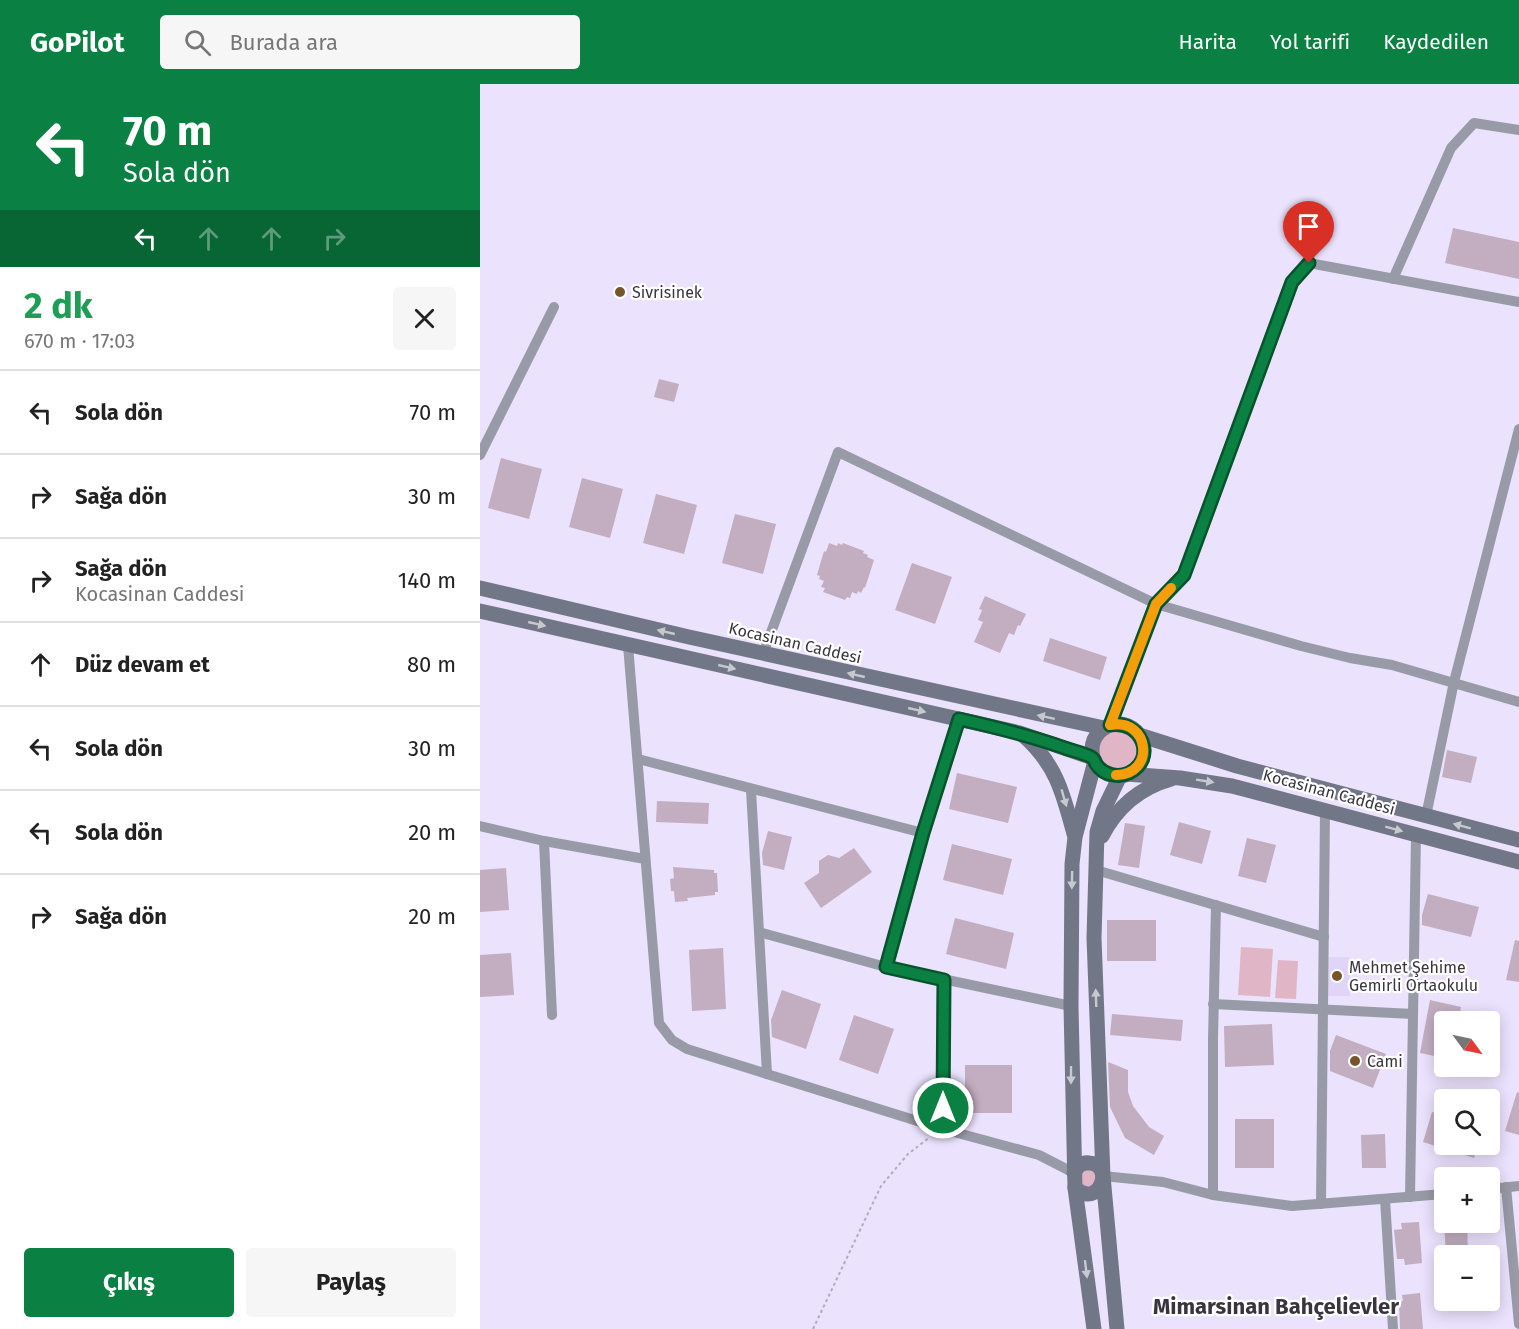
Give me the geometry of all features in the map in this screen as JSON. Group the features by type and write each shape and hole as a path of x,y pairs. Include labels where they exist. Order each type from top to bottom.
{"main road":[{"name":"Kocasinan Caddesi","path":"480,588 763,654 1107,727"},
{"path":"480,610 1020,733 1094,760 1106,773 1123,775 1132,771 1141,761 1144,748 1139,735 1129,726 1116,724 1098,733 1092,745 1094,760 1075,837 1072,864 1071,1006 1074,1180 1094,1329"},
{"path":"1020,733 1039,751 1059,782 1075,837"},
{"name":"Kocasinan Caddesi","path":"1139,735 1237,766 1519,840"},
{"name":"Kocasinan Caddesi","path":"1123,775 1180,778 1232,786 1519,862"},
{"path":"1118,1329 1103,1176 1094,939 1097,832 1103,812 1123,775"},
{"path":"1097,847 1109,823 1132,798 1149,787 1180,778"},
{"path":"1090,1163 1099,1167 1103,1176 1101,1186 1093,1192 1083,1193 1074,1180 1080,1165 1090,1163"}],"street":[{"path":"1393,279 1451,148 1474,123 1519,130"},
{"path":"1107,727 1156,604 1184,575 1292,282 1309,263 1519,302"},
{"path":"480,454 554,308"},
{"path":"1426,816 1454,682 1519,429"},
{"path":"763,654 838,452 1156,604 1301,646 1392,665 1519,702"},
{"path":"628,645 659,1023 672,1040 687,1049 943,1129 1039,1155 1074,1180"},
{"path":"886,967 923,833 959,719"},
{"path":"638,759 923,833"},
{"path":"751,790 767,1074"},
{"path":"1321,1204 1325,810"},
{"path":"480,826 544,841 645,859"},
{"path":"1410,1197 1416,835"},
{"path":"544,841 552,1015"},
{"path":"1096,870 1324,937"},
{"path":"1213,1195 1213,1004 1216,905"},
{"path":"759,932 886,967 1071,1006"},
{"path":"943,1129 944,980"},
{"path":"1213,1004 1413,1014"},
{"path":"1103,1176 1163,1182 1213,1195 1292,1206 1434,1195"},
{"path":"1500,1188 1519,1186"},
{"path":"1506,1187 1519,1324"},
{"path":"1385,1199 1393,1329"}],"path":[{"path":"813,1329 882,1186 908,1154 943,1129"}],"shaded area":[{"path":"1118,731 1132,736 1137,750 1132,764 1118,769 1104,764 1099,750 1104,736"},
{"path":"1241,947 1273,949 1270,997 1238,995"},
{"name":"Mehmet Şehime Gemirli Ortaokulu","path":"1323,957 1350,957 1350,996 1323,996"},
{"path":"1278,960 1298,961 1296,999 1275,998"},
{"path":"1093,1167 1097,1182 1088,1187 1082,1184 1080,1171"}],"building":[{"path":"1453,228 1519,242 1519,279 1445,263"},
{"path":"659,379 679,384 674,402 654,397"},
{"path":"501,458 542,469 529,519 488,508"},
{"path":"582,478 623,489 610,538 569,527"},
{"path":"656,494 697,505 684,554 643,543"},
{"path":"735,514 776,524 763,574 722,563"},
{"path":"829,543 837,546 838,543 842,545 843,543 864,551 867,557 874,560 865,588 861,593 852,592 850,598 847,597 845,600 823,592 825,588 821,587 824,581 817,575 824,551 826,552"},
{"path":"912,563 952,577 935,624 895,610"},
{"path":"985,596 1026,614 1014,635 1009,633 1000,653 974,642 983,622 978,620 982,610 979,609"},
{"path":"1050,638 1107,657 1100,680 1043,661"},
{"path":"1447,750 1477,757 1471,783 1442,777"},
{"path":"957,773 1017,787 1008,823 949,809"},
{"path":"657,801 709,803 708,824 656,822"},
{"path":"1179,822 1211,831 1202,864 1170,855"},
{"path":"1125,823 1145,826 1139,868 1118,865"},
{"path":"768,831 792,837 784,870 763,865 762,853"},
{"path":"1247,838 1276,845 1266,883 1238,876"},
{"path":"952,844 1012,859 1003,895 943,880"},
{"path":"854,848 872,872 821,908 804,883 819,873 819,861 828,855 839,858"},
{"path":"673,867 714,870 714,873 717,873 718,892 715,892 715,895 687,898 688,901 675,902 670,879 674,878"},
{"path":"506,868 509,910 480,912 480,870"},
{"path":"1428,894 1479,907 1471,937 1422,925 1422,915"},
{"path":"955,918 1014,933 1006,969 946,954"},
{"path":"1107,920 1156,920 1156,961 1107,961"},
{"path":"1515,940 1519,941 1519,982 1506,980"},
{"path":"723,948 726,1009 692,1011 689,950"},
{"path":"511,953 514,995 480,997 480,955"},
{"path":"782,990 821,1004 806,1049 772,1037 771,1020"},
{"path":"1430,1000 1461,1007 1460,1011 1434,1011 1434,1056 1420,1053"},
{"path":"1112,1014 1183,1020 1181,1041 1110,1035"},
{"path":"854,1015 894,1029 878,1074 839,1060"},
{"path":"1272,1024 1274,1065 1225,1067 1224,1026"},
{"name":"Cami","path":"1336,1035 1386,1054 1373,1088 1330,1071 1330,1051"},
{"path":"1108,1062 1128,1070 1128,1092 1133,1106 1149,1127 1164,1136 1154,1155 1125,1138 1110,1107"},
{"path":"965,1065 1012,1065 1012,1113 965,1113"},
{"path":"1517,1092 1519,1093 1519,1135 1505,1131"},
{"path":"1432,1112 1434,1113 1434,1145 1423,1142"},
{"path":"1235,1119 1274,1119 1274,1168 1235,1168"},
{"path":"1385,1134 1386,1168 1362,1168 1361,1135"},
{"path":"1419,1222 1422,1263 1405,1265 1404,1259 1397,1259 1394,1230 1402,1229 1401,1223"},
{"path":"1445,1233 1467,1233 1468,1245 1445,1245"},
{"path":"1420,1293 1423,1329 1400,1329 1399,1301 1403,1301 1402,1295"}],"slow traffic":[{"path":"1116,775 1120,776 1132,771 1137,767 1143,755 1142,741 1135,730 1123,724 1110,725 1156,604 1171,588"}],"place":[{"name":"Sivrisinek","path":"620,292"},
{"name":"Mehmet Şehime Gemirli Ortaokulu","path":"1337,976"},
{"name":"Cami","path":"1355,1061"}],"district":[{"name":"Mimarsinan Bahçelievler","path":"1276,1306"}],"route":[{"path":"943,1108 944,980 886,967 923,833 959,719 1020,733 1093,758 1101,769 1113,775 1120,776 1137,767 1144,748 1139,735 1129,726 1110,725 1156,604 1184,575 1292,282 1309,263"}]}
